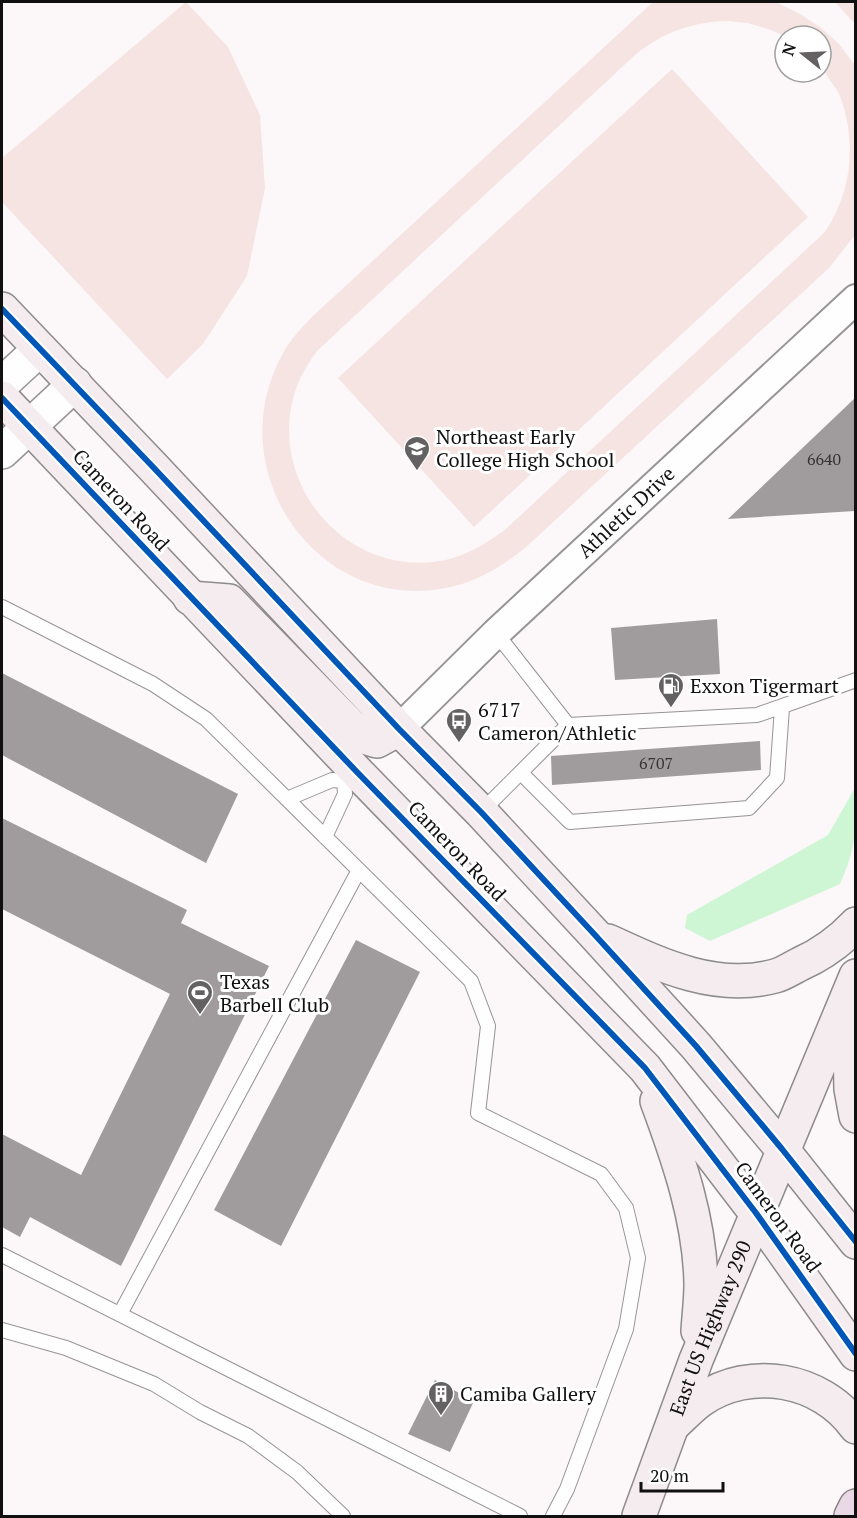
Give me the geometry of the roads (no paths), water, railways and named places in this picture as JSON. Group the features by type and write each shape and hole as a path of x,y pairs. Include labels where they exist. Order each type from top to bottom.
{"highway":[{"path":"851,1516 855,1506"}],"main road":[{"path":"2,309 399,729 481,812 595,935 696,1046 782,1149 855,1242"},
{"name":"Cameron Road","path":"2,398 190,598 350,776 645,1068 756,1213 855,1354"},
{"path":"190,598 229,602 350,725 367,738 377,741 399,729"},
{"path":"595,935 663,966 695,976 737,982 776,976 811,959 848,933 855,924"},
{"path":"852,983 851,1089 855,1116"},
{"name":"East US Highway 290","path":"639,1516 696,1360 852,983"},
{"path":"645,1068 678,1158 695,1221 701,1284 696,1360"},
{"path":"672,1426 702,1400 726,1388 753,1380 781,1381 804,1387 829,1401 855,1427"}],"street":[{"name":"Athletic Drive","path":"399,729 496,633 855,299"},
{"path":"2,384 40,349"},
{"path":"2,452 75,384"}],"lane":[{"path":"2,607 153,684 206,719 471,981 488,1026 478,1113 601,1174 626,1208 638,1258 626,1329 555,1516"},
{"path":"496,633 568,725"},
{"path":"481,812 568,725 757,715 782,708 855,680"},
{"path":"521,773 570,822 749,808 777,778 782,708"},
{"path":"287,799 332,780 350,776 345,794 325,837"},
{"path":"120,1314 359,870"},
{"path":"2,1255 520,1516"},
{"path":"2,1330 66,1348 154,1384 200,1412 248,1436 297,1472 344,1516"}],"place":[{"name":"Northeast Early College High School","path":"417,472"},
{"name":"Exxon Tigermart","path":"671,709"},
{"name":"6717 Cameron/Athletic","path":"459,744"},
{"name":"Texas Barbell Club","path":"200,1016"},
{"name":"Camiba Gallery","path":"441,1417"}]}
